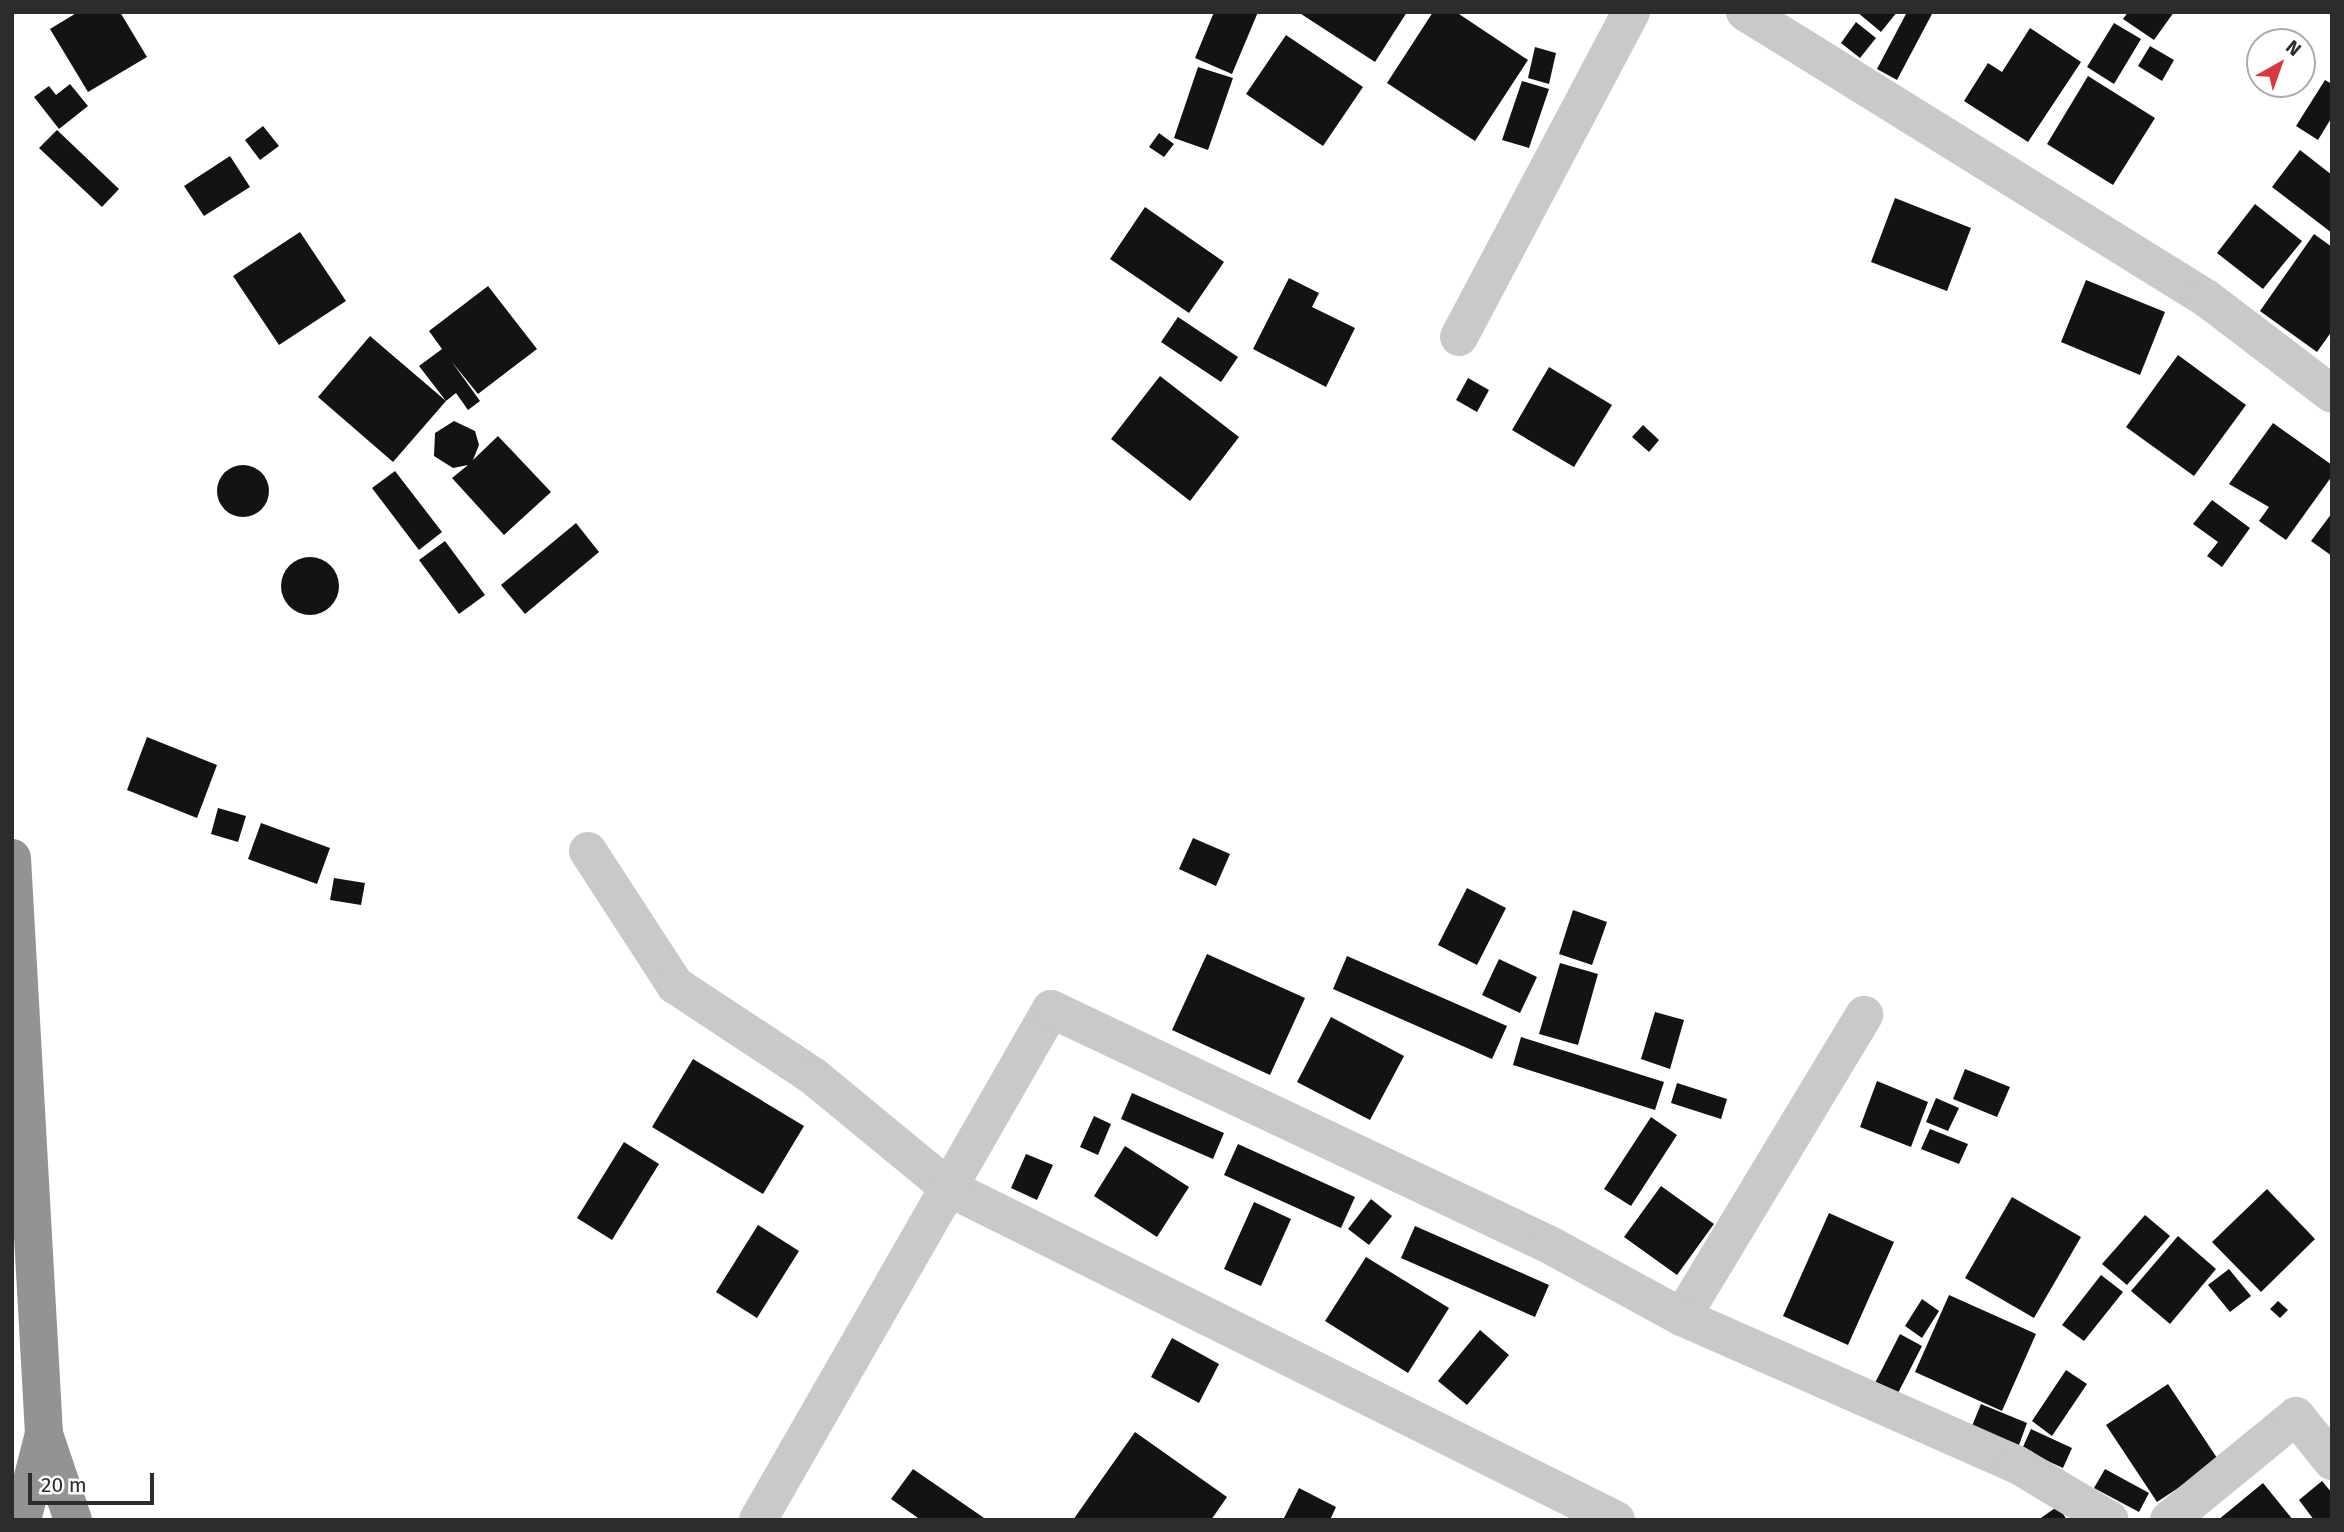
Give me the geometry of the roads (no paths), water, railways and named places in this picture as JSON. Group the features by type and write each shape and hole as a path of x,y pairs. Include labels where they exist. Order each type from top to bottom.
{"highway":[{"path":"12,858 44,1434 73,1520"},
{"path":"22,1520 44,1434"}],"street":[{"path":"1459,337 1631,12"},
{"path":"1745,12 2206,298 2332,394"},
{"path":"588,851 675,985 813,1076 949,1188 1616,1520"},
{"path":"758,1520 1051,1009 1548,1244 1682,1317 2016,1464 2110,1520"},
{"path":"1682,1317 1864,1015"},
{"path":"2169,1520 2296,1416 2332,1461"}]}
